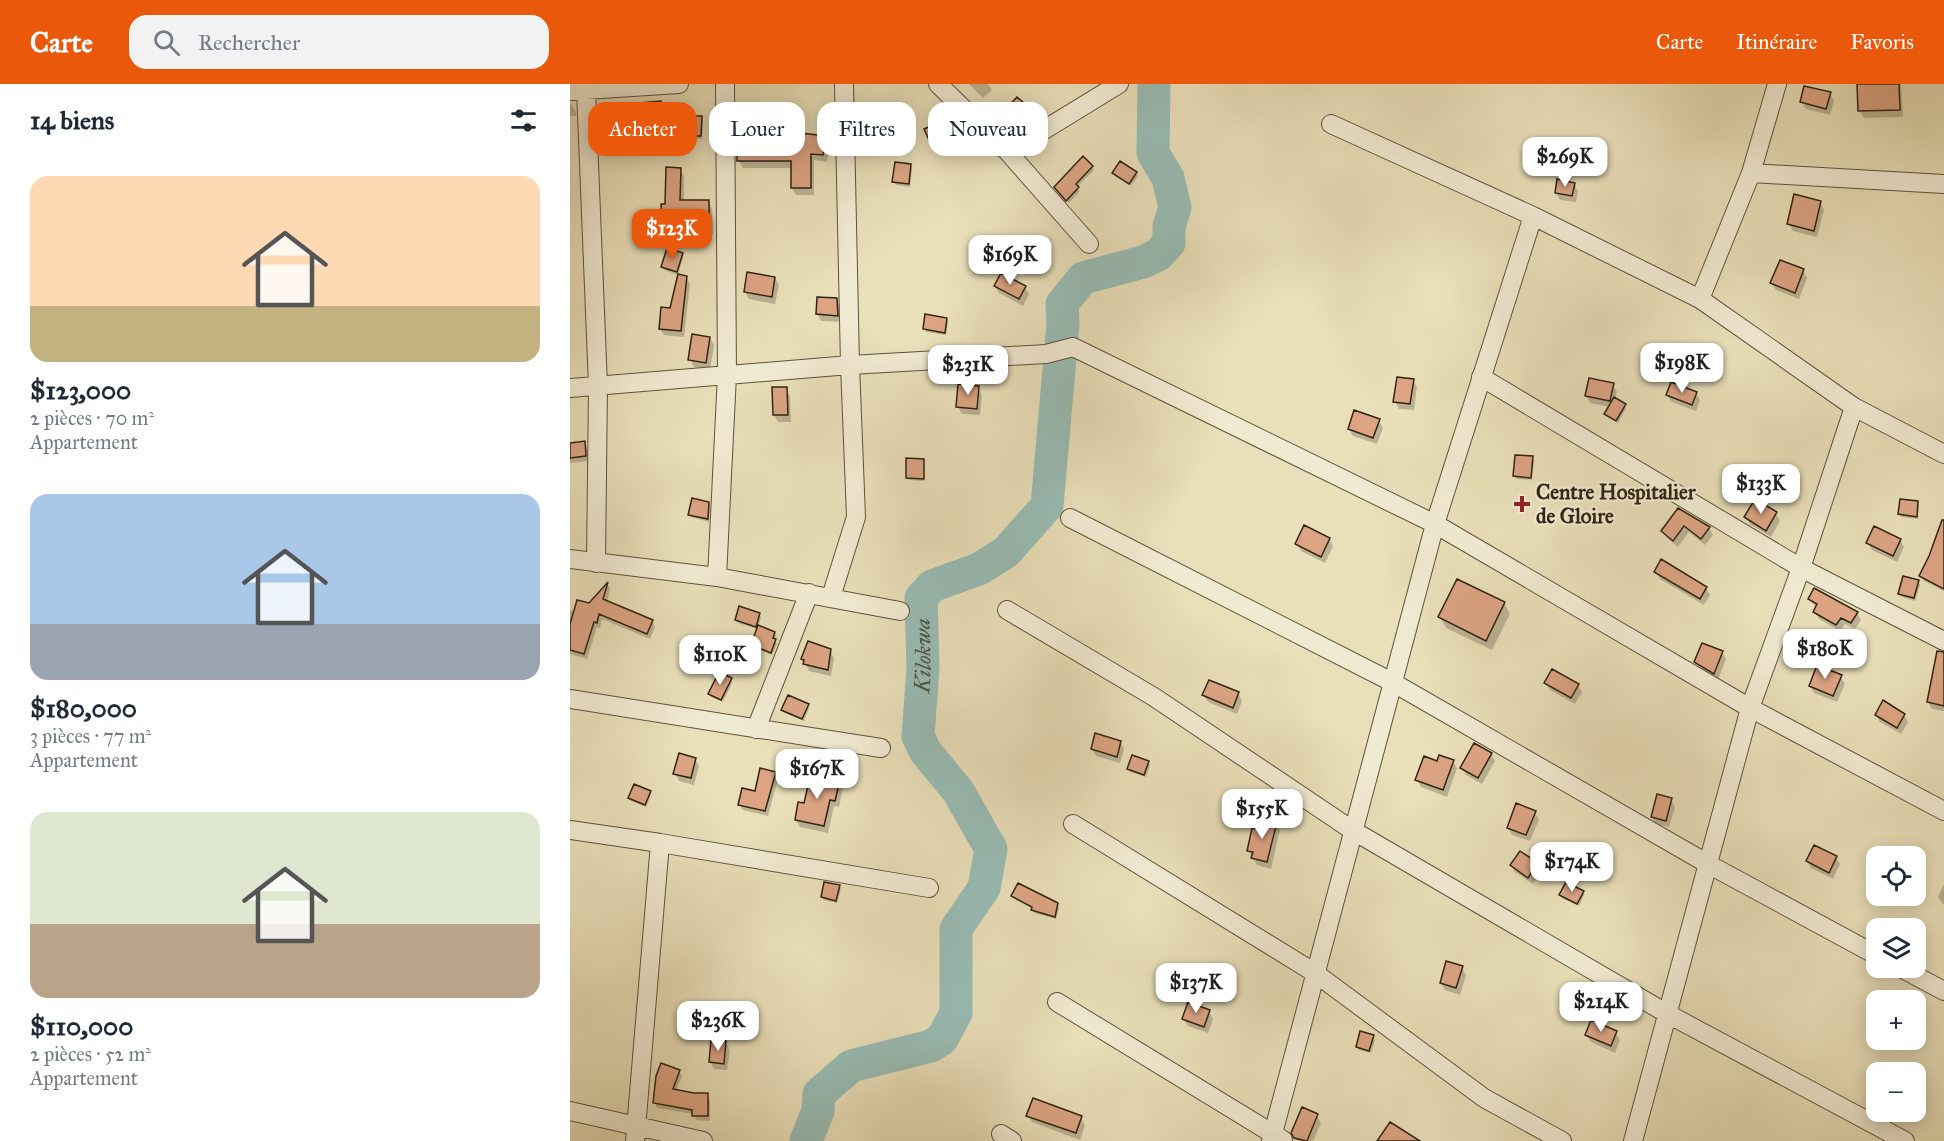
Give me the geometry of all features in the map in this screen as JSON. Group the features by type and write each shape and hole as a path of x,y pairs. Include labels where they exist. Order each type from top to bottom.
{"street":[{"path":"596,563 598,387 578,91 679,84"},
{"path":"717,577 727,375 725,84"},
{"path":"831,597 856,517 844,84"},
{"path":"938,84 957,102"},
{"path":"1048,127 1119,84"},
{"path":"1700,299 1751,173 1777,84"},
{"path":"1331,124 1533,216 1700,299 1854,407 1944,454"},
{"path":"1012,156 1089,244"},
{"path":"1751,173 1944,184"},
{"path":"1057,1002 1276,1139 1352,830 1435,524 1533,216"},
{"path":"570,388 850,365 1046,354 1073,347 1435,524 1750,708 1944,811"},
{"path":"1481,377 1801,568 1944,641"},
{"path":"1633,1141 1750,708 1801,568 1854,407"},
{"path":"1070,518 1392,682 1708,864 1866,950"},
{"path":"570,560 717,577 900,611"},
{"path":"756,729 809,593"},
{"path":"1007,610 1154,697 1352,830 1666,1013 1905,1141"},
{"path":"570,699 881,748"},
{"path":"1073,824 1316,973 1484,1098 1562,1141"},
{"path":"570,830 929,888"},
{"path":"635,1133 660,843"},
{"path":"1919,978 1944,991"},
{"path":"570,1111 635,1133 703,1141"}],"building":[{"path":"1857,84 1899,84 1900,110 1858,111"},
{"path":"1804,86 1831,92 1826,109 1800,102"},
{"path":"1017,97 1023,102 1012,102"},
{"path":"697,116 702,116 701,136 697,136"},
{"path":"805,134 817,135 817,154 811,154 811,188 791,188 791,161 737,161 737,156 805,156"},
{"path":"1083,156 1093,166 1076,184 1079,187 1066,201 1054,187"},
{"path":"1120,161 1137,172 1129,184 1112,173"},
{"path":"895,162 911,164 909,184 892,182"},
{"path":"666,167 681,168 680,200 709,200 709,227 662,230 661,204 665,204"},
{"path":"1557,179 1575,183 1572,196 1555,193"},
{"path":"1794,194 1821,201 1814,231 1787,224"},
{"path":"667,248 683,253 677,272 661,267"},
{"path":"1780,260 1804,269 1795,293 1770,283"},
{"path":"747,272 775,277 772,297 744,292"},
{"path":"1001,273 1026,286 1019,299 994,286"},
{"path":"678,274 687,276 681,331 659,329 661,307 670,308"},
{"path":"817,297 837,298 838,316 816,314"},
{"path":"925,314 947,318 945,333 923,329"},
{"path":"692,334 710,337 706,363 688,360"},
{"path":"1397,377 1414,379 1410,404 1393,402"},
{"path":"1589,378 1614,383 1610,401 1585,396"},
{"path":"1671,382 1697,392 1692,405 1666,395"},
{"path":"958,384 979,386 977,409 956,407"},
{"path":"772,387 787,387 788,415 773,415"},
{"path":"1614,397 1626,404 1616,421 1604,414"},
{"path":"1354,410 1380,419 1373,438 1348,429"},
{"path":"585,441 586,456 570,458 570,443"},
{"path":"1515,455 1533,456 1531,478 1513,476"},
{"path":"906,458 924,459 924,479 906,478"},
{"path":"692,498 709,502 708,519 688,515"},
{"path":"1755,499 1777,512 1766,531 1744,517"},
{"path":"1900,499 1918,501 1917,517 1898,514"},
{"path":"1678,508 1710,527 1701,539 1684,526 1673,541 1661,531"},
{"path":"1942,520 1944,520 1944,589 1919,576"},
{"path":"1304,525 1330,538 1321,557 1295,544"},
{"path":"1874,526 1901,539 1893,556 1866,543"},
{"path":"1661,559 1707,587 1700,599 1654,572"},
{"path":"1903,576 1919,580 1914,598 1898,594"},
{"path":"1457,579 1505,602 1486,641 1438,617"},
{"path":"608,582 603,599 653,620 647,634 599,614 597,623 594,622 584,654 570,650 570,624 577,600 589,603"},
{"path":"1814,588 1858,612 1851,623 1841,618 1836,625 1813,612 1817,604 1808,599"},
{"path":"739,606 760,613 756,627 735,620"},
{"path":"758,625 775,632 773,638 776,639 771,653 754,646 755,643 752,642"},
{"path":"808,641 831,649 828,670 803,664 804,660 801,659"},
{"path":"1702,643 1723,651 1714,674 1694,662"},
{"path":"1937,651 1944,652 1944,706 1927,702"},
{"path":"1817,665 1842,675 1833,696 1809,686"},
{"path":"1552,669 1579,684 1571,698 1544,683"},
{"path":"719,672 732,678 721,700 708,694"},
{"path":"1209,680 1239,692 1233,708 1202,695"},
{"path":"788,695 809,704 802,719 781,710"},
{"path":"1883,700 1905,714 1897,728 1875,715"},
{"path":"1095,733 1121,741 1117,757 1091,749"},
{"path":"1474,743 1492,753 1478,778 1460,768"},
{"path":"679,753 696,758 691,778 673,774"},
{"path":"1132,755 1149,761 1144,775 1127,769"},
{"path":"1439,755 1454,760 1443,790 1415,780 1424,756 1437,761"},
{"path":"760,768 776,772 765,811 738,805 742,788 755,791"},
{"path":"811,773 840,780 835,801 830,800 824,826 795,820 798,802 804,803"},
{"path":"634,784 651,791 645,805 628,798"},
{"path":"1657,794 1672,798 1666,821 1651,817"},
{"path":"1516,803 1536,811 1526,835 1507,828"},
{"path":"1262,818 1277,822 1267,862 1251,858 1253,852 1247,851 1252,828 1259,829"},
{"path":"1814,845 1837,856 1829,873 1806,861"},
{"path":"1520,851 1538,863 1528,878 1510,865"},
{"path":"824,882 840,885 836,901 821,897"},
{"path":"1566,882 1584,891 1577,904 1559,895"},
{"path":"1018,883 1058,903 1055,917 1031,910 1032,907 1011,896"},
{"path":"1446,961 1463,966 1456,988 1440,983"},
{"path":"1163,965 1185,974 1179,989 1157,979"},
{"path":"1188,1002 1210,1010 1204,1027 1182,1019"},
{"path":"1591,1020 1617,1031 1611,1046 1585,1035"},
{"path":"1360,1031 1374,1035 1369,1051 1356,1047"},
{"path":"711,1040 726,1041 724,1064 709,1062"},
{"path":"661,1063 680,1070 673,1089 708,1093 708,1116 692,1116 692,1110 653,1103 656,1076"},
{"path":"1033,1098 1082,1116 1076,1133 1026,1116"},
{"path":"1302,1107 1318,1114 1307,1141 1294,1138 1291,1133"},
{"path":"1390,1122 1420,1141 1377,1141"}],"waterway":[{"name":"Kilokwa","path":"806,1141 818,1111 819,1094 851,1066 931,1046 942,1039 956,1013 956,929 984,888 991,849 958,791 925,751 918,736 923,668 921,598 932,586 979,569 1006,552 1047,506 1063,324 1062,304 1083,278 1143,262 1158,255 1169,243 1169,226 1175,207 1168,178 1153,153 1154,84"}],"place":[{"name":"Centre Hospitalier de Gloire","path":"1522,504"}]}
